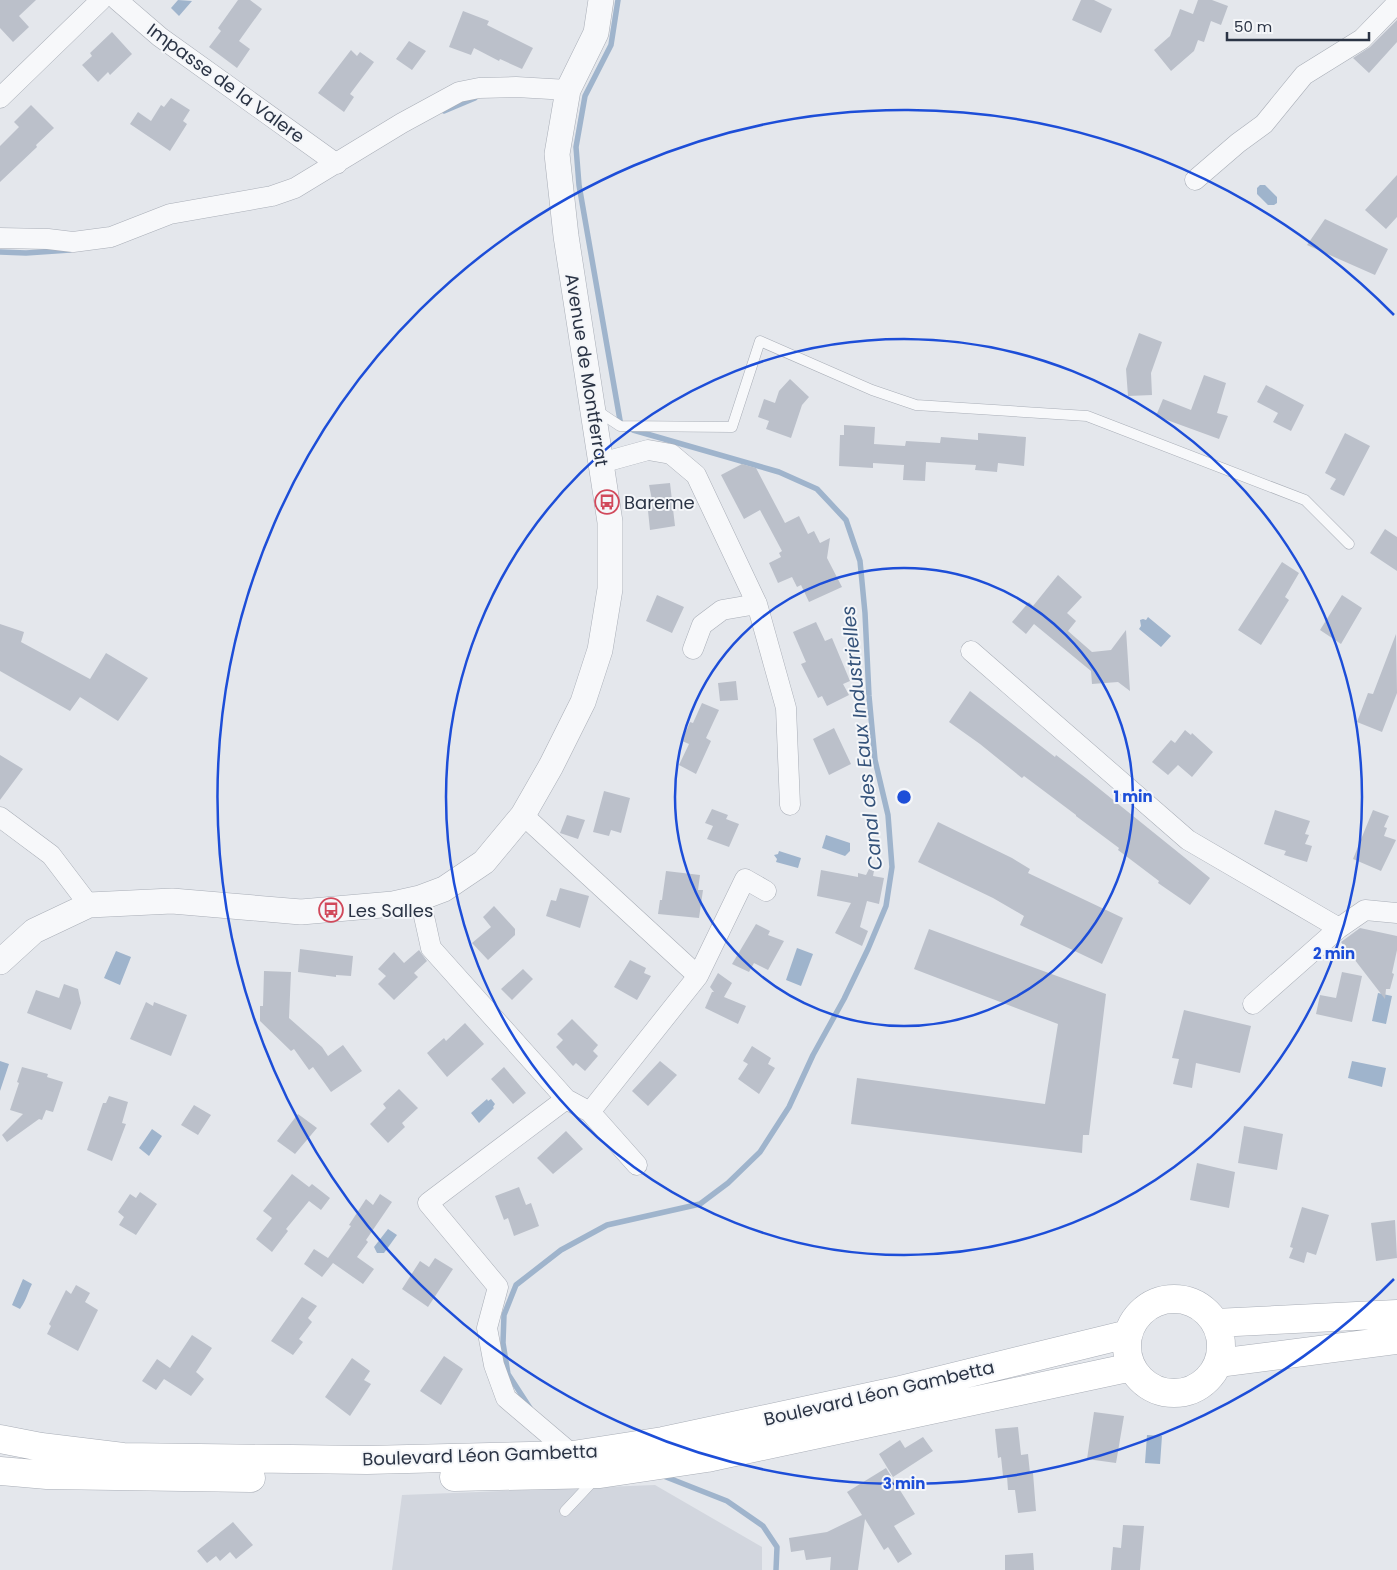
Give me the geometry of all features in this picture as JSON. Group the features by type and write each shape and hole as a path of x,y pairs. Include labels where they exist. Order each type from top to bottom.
{"main road":[{"path":"1176,1298 1192,1302 1205,1310 1216,1322 1221,1350 1218,1363 1210,1377 1198,1387 1184,1392 1168,1393 1154,1389 1141,1380 1132,1368 1128,1357 1128,1334 1135,1319 1146,1307 1160,1300 1176,1298"},
{"path":"1216,1322 1397,1314"},
{"name":"Boulevard Léon Gambetta","path":"0,1439 41,1447 123,1457 367,1460 573,1455 663,1441 896,1391 1128,1334"},
{"path":"1218,1363 1397,1340"},
{"name":"Boulevard Léon Gambetta","path":"0,1471 47,1475 207,1478 373,1478 600,1474 707,1458 1132,1368"}],"street":[{"path":"0,98 101,0"},
{"name":"Impasse de la Valere","path":"117,0 160,37 337,164"},
{"name":"Avenue de Montferrat","path":"0,962 34,931 89,905 172,901 301,912 393,904 420,898 444,889 484,862 523,815 551,766 583,702 600,650 610,588 610,522 566,236 557,154 568,90 596,33 601,0"},
{"path":"1195,180 1238,142 1264,124 1304,75 1362,38 1397,3"},
{"path":"0,238 48,239 73,242 111,237 170,214 272,196 295,188 402,123 459,92 479,88 516,87 568,90"},
{"path":"601,463 648,450 671,454 696,475 757,604 786,708 790,805"},
{"path":"693,649 702,625 722,610 757,604"},
{"path":"971,652 1188,840 1339,928"},
{"path":"523,815 698,976"},
{"path":"0,818 51,855 89,905"},
{"path":"590,1112 698,976 745,879 766,891"},
{"path":"420,898 431,948 566,1099 590,1112 637,1165"},
{"path":"1253,1004 1339,928 1365,910 1397,913"},
{"path":"566,1099 428,1203 498,1287 487,1328 494,1365 506,1398 573,1455"}],"lane":[{"path":"593,408 620,426 732,426 760,342 872,390 916,404 1087,416 1305,500 1349,544"},
{"path":"565,1510 600,1474"}],"shaded area":[{"path":"655,1485 762,1547 762,1570 392,1570 402,1495"}],"water":[{"path":"178,0 192,1 179,16 171,8"},
{"path":"1260,185 1265,185 1277,197 1277,203 1268,205 1257,194 1257,188"},
{"path":"1148,617 1171,636 1161,647 1139,629 1141,626 1140,620 1146,620"},
{"path":"826,835 850,843 850,851 845,856 822,848"},
{"path":"779,851 801,858 798,868 776,862 777,859 774,855 778,854"},
{"path":"797,948 813,954 801,986 786,980"},
{"path":"116,951 131,957 120,985 104,978"},
{"path":"1378,993 1392,996 1386,1024 1372,1021"},
{"path":"0,1061 9,1064 0,1091"},
{"path":"1352,1061 1386,1068 1382,1087 1348,1078"},
{"path":"487,1099 488,1101 491,1099 495,1104 494,1108 479,1123 471,1113"},
{"path":"152,1129 162,1136 149,1156 139,1148"},
{"path":"388,1229 397,1235 384,1253 377,1253 374,1247"},
{"path":"23,1279 32,1284 20,1309 12,1305"},
{"path":"1147,1435 1162,1436 1160,1464 1145,1463"}],"building":[{"path":"0,0 36,0 19,16 29,27 13,42 0,28"},
{"path":"238,0 250,0 262,9 239,41 250,49 237,68 209,47 221,31 218,28"},
{"path":"1081,0 1094,0 1112,9 1101,33 1072,20"},
{"path":"1198,0 1212,0 1228,6 1221,25 1211,21 1204,42 1198,40 1194,51 1171,71 1154,50 1170,36 1180,9 1193,14"},
{"path":"463,11 489,21 487,25 533,48 522,69 500,59 499,61 474,48 471,55 449,47"},
{"path":"1397,20 1397,42 1369,73 1353,58 1370,47"},
{"path":"112,32 132,54 110,75 108,72 98,82 82,65 92,56 90,53"},
{"path":"409,41 426,51 412,70 396,59"},
{"path":"351,50 357,56 360,52 374,62 350,94 354,97 344,112 318,93"},
{"path":"171,98 190,110 183,121 187,124 170,151 130,124 138,112 151,121 161,105 164,107"},
{"path":"31,105 54,128 0,182 0,146 19,127 14,122"},
{"path":"1397,175 1397,217 1386,229 1365,210"},
{"path":"1325,219 1388,249 1375,275 1307,245"},
{"path":"1139,333 1162,342 1151,373 1152,395 1128,396 1126,369"},
{"path":"1204,375 1226,383 1217,413 1228,416 1219,439 1156,416 1163,399 1191,410"},
{"path":"790,379 809,397 802,405 791,438 766,429 769,421 758,417 764,399 775,403 779,391"},
{"path":"1266,385 1304,405 1291,431 1273,422 1278,413 1257,402"},
{"path":"844,425 875,427 874,444 905,446 906,441 940,443 941,437 978,440 978,433 1026,437 1024,466 998,463 997,472 975,470 976,465 926,462 925,481 903,480 904,465 873,463 873,468 839,466 840,435 844,435"},
{"path":"1345,433 1370,446 1344,496 1330,489 1336,479 1325,473"},
{"path":"742,464 756,468 785,523 799,516 808,534 814,531 820,543 830,538 827,558 842,587 809,602 801,585 797,587 792,577 778,583 769,563 781,557 779,553 782,551 760,510 744,519 721,475"},
{"path":"670,483 675,526 650,530 647,501 652,500 649,485"},
{"path":"1385,529 1397,537 1397,571 1370,553"},
{"path":"1282,562 1299,573 1285,597 1289,600 1261,645 1238,630"},
{"path":"1058,575 1082,597 1067,613 1076,621 1068,631 1092,652 1111,650 1126,630 1130,691 1118,682 1092,684 1091,671 1034,624 1026,634 1012,622 1029,602 1033,606"},
{"path":"657,595 684,607 672,633 646,621"},
{"path":"1342,595 1362,608 1341,644 1320,630"},
{"path":"816,622 825,641 832,638 850,681 843,684 849,695 827,706 822,696 818,698 801,664 806,662 793,632"},
{"path":"0,624 24,632 21,642 90,679 106,653 148,678 118,721 80,697 70,711 0,671"},
{"path":"1396,634 1397,693 1382,732 1357,722 1368,693 1373,694"},
{"path":"736,681 738,700 720,701 718,683"},
{"path":"970,691 1055,757 1056,755 1086,778 1210,878 1190,905 1158,883 1159,881 1076,815 1024,776 1022,778 949,722"},
{"path":"702,703 719,710 706,738 711,741 696,774 679,765 689,744 682,741 690,722 693,723"},
{"path":"834,728 851,764 829,775 813,739"},
{"path":"1185,730 1191,735 1192,733 1213,752 1192,777 1178,765 1168,775 1152,762 1171,740 1175,743"},
{"path":"0,755 23,769 0,800"},
{"path":"604,791 630,798 621,833 611,830 609,836 593,832"},
{"path":"712,809 728,815 726,819 739,824 729,847 707,839 713,826 705,823"},
{"path":"1275,810 1310,821 1305,834 1309,835 1305,844 1312,846 1307,862 1284,855 1286,851 1264,844"},
{"path":"1373,810 1389,816 1384,827 1387,828 1384,836 1396,840 1381,871 1353,859"},
{"path":"567,815 585,820 578,839 560,833"},
{"path":"938,822 1012,858 1030,869 1028,873 1123,918 1102,964 1020,925 1024,916 993,898 918,862"},
{"path":"869,869 874,871 873,876 884,878 879,904 867,901 860,927 868,931 862,946 835,933 851,903 817,896 821,870 858,877 858,873 866,875"},
{"path":"666,871 700,875 698,890 703,890 699,918 658,914"},
{"path":"560,888 589,896 580,928 546,916 551,900 556,901"},
{"path":"494,906 515,929 515,935 488,960 472,943 491,927 483,917"},
{"path":"756,924 770,931 768,935 784,941 768,970 754,963 749,972 732,964"},
{"path":"1360,928 1397,936 1397,950 1392,973 1394,974 1390,989 1386,989 1385,999 1341,942"},
{"path":"929,929 1106,994 1089,1135 1083,1135 1082,1153 851,1124 857,1078 1045,1104 1058,1024 914,969"},
{"path":"300,949 353,956 351,976 336,975 336,977 298,972"},
{"path":"419,950 427,961 414,973 418,977 394,1000 378,984 386,976 378,969 394,952 404,963"},
{"path":"630,960 646,968 644,973 651,976 637,1000 614,987"},
{"path":"523,969 533,979 512,1000 501,989"},
{"path":"264,971 291,972 289,1018 322,1047 328,1056 343,1045 362,1071 331,1092 313,1067 309,1070 294,1049 291,1051 260,1021 260,1006 263,1006"},
{"path":"1342,972 1362,976 1352,1022 1316,1014 1320,995 1336,998"},
{"path":"718,973 732,983 724,997 746,1006 738,1024 705,1008 712,992 714,992 710,987"},
{"path":"64,984 78,989 81,1003 71,1030 27,1013 36,990 59,998"},
{"path":"146,1002 153,1006 154,1002 187,1015 171,1056 130,1039"},
{"path":"1184,1010 1251,1026 1240,1073 1196,1063 1192,1088 1173,1084 1179,1059 1172,1058"},
{"path":"572,1019 598,1045 593,1051 598,1056 585,1071 576,1063 573,1066 556,1047 563,1040 557,1034"},
{"path":"465,1023 484,1044 447,1077 427,1053 444,1038 446,1041"},
{"path":"752,1046 771,1058 768,1064 775,1068 759,1094 738,1079 748,1064 743,1061"},
{"path":"660,1061 677,1075 648,1106 632,1091"},
{"path":"22,1067 48,1074 47,1077 63,1082 53,1112 46,1110 42,1120 39,1119 7,1142 2,1135 23,1114 10,1110"},
{"path":"504,1067 526,1093 513,1104 491,1079"},
{"path":"399,1089 418,1108 402,1123 405,1127 388,1143 370,1124 386,1108 383,1104"},
{"path":"109,1096 128,1102 122,1123 126,1124 112,1161 87,1150 103,1103 106,1103"},
{"path":"194,1105 211,1115 198,1135 181,1125"},
{"path":"298,1114 317,1128 295,1154 277,1141"},
{"path":"1244,1126 1283,1134 1277,1170 1238,1163"},
{"path":"566,1131 583,1149 553,1174 537,1158"},
{"path":"1197,1163 1235,1172 1229,1208 1190,1200"},
{"path":"292,1174 309,1187 312,1184 330,1198 321,1210 309,1201 286,1229 288,1231 272,1252 256,1239 272,1218 263,1211"},
{"path":"519,1187 526,1205 531,1203 539,1226 514,1236 508,1218 504,1220 495,1196"},
{"path":"140,1192 157,1204 136,1235 119,1225 124,1217 118,1212 130,1194 136,1198"},
{"path":"380,1194 392,1202 366,1240 368,1242 357,1257 374,1269 363,1284 333,1263 322,1277 304,1264 314,1249 328,1258 351,1226 349,1225 366,1199 373,1205"},
{"path":"1302,1207 1329,1215 1316,1255 1307,1252 1304,1263 1289,1258 1293,1248 1290,1247"},
{"path":"1395,1220 1397,1258 1376,1261 1371,1223"},
{"path":"435,1258 453,1269 428,1307 402,1289 420,1261 429,1267"},
{"path":"76,1285 90,1293 85,1302 98,1310 78,1351 47,1334 51,1326 49,1324 66,1290 71,1294"},
{"path":"302,1297 317,1306 308,1318 312,1322 299,1339 303,1342 293,1355 271,1341"},
{"path":"192,1335 212,1348 196,1372 204,1379 191,1396 164,1379 156,1390 142,1381 157,1359 170,1368"},
{"path":"444,1356 463,1369 441,1405 420,1391"},
{"path":"352,1358 370,1371 364,1380 371,1384 350,1416 325,1397"},
{"path":"1094,1412 1124,1416 1116,1463 1087,1459"},
{"path":"1018,1427 1021,1455 1028,1454 1030,1473 1033,1473 1036,1511 1018,1513 1015,1490 1008,1490 1007,1476 1003,1476 1001,1457 998,1458 995,1429"},
{"path":"923,1437 933,1451 893,1477 879,1454 900,1440 905,1448"},
{"path":"886,1468 915,1514 894,1526 912,1554 898,1563 888,1547 884,1550 865,1519 858,1570 830,1570 831,1557 806,1560 804,1550 791,1552 789,1538 827,1532 862,1515 847,1492"},
{"path":"233,1522 253,1545 236,1559 230,1552 220,1561 216,1556 207,1563 197,1551"},
{"path":"1123,1525 1144,1526 1140,1570 1111,1570 1113,1547 1121,1548"},
{"path":"1033,1553 1034,1570 1005,1570 1005,1555"}],"waterway":[{"name":"Canal des Eaux Industrielles","path":"618,0 611,45 585,96 576,147 579,185 621,426"},
{"path":"444,111 475,98"},
{"path":"0,252 26,253 70,250"},
{"name":"Canal des Eaux Industrielles","path":"530,1408 508,1374 503,1343 504,1315 516,1285 561,1250 607,1225 700,1204 728,1183 760,1152 789,1107 813,1055 844,999 868,949 886,906 892,867 888,815 875,760 860,561 846,520 817,489 779,472 633,430"},
{"name":"Canal des Eaux Industrielles","path":"661,1475 727,1501 763,1526 777,1547 776,1570"}],"place":[{"name":"Bareme","path":"607,502"},
{"name":"Les Salles","path":"331,910"}]}
